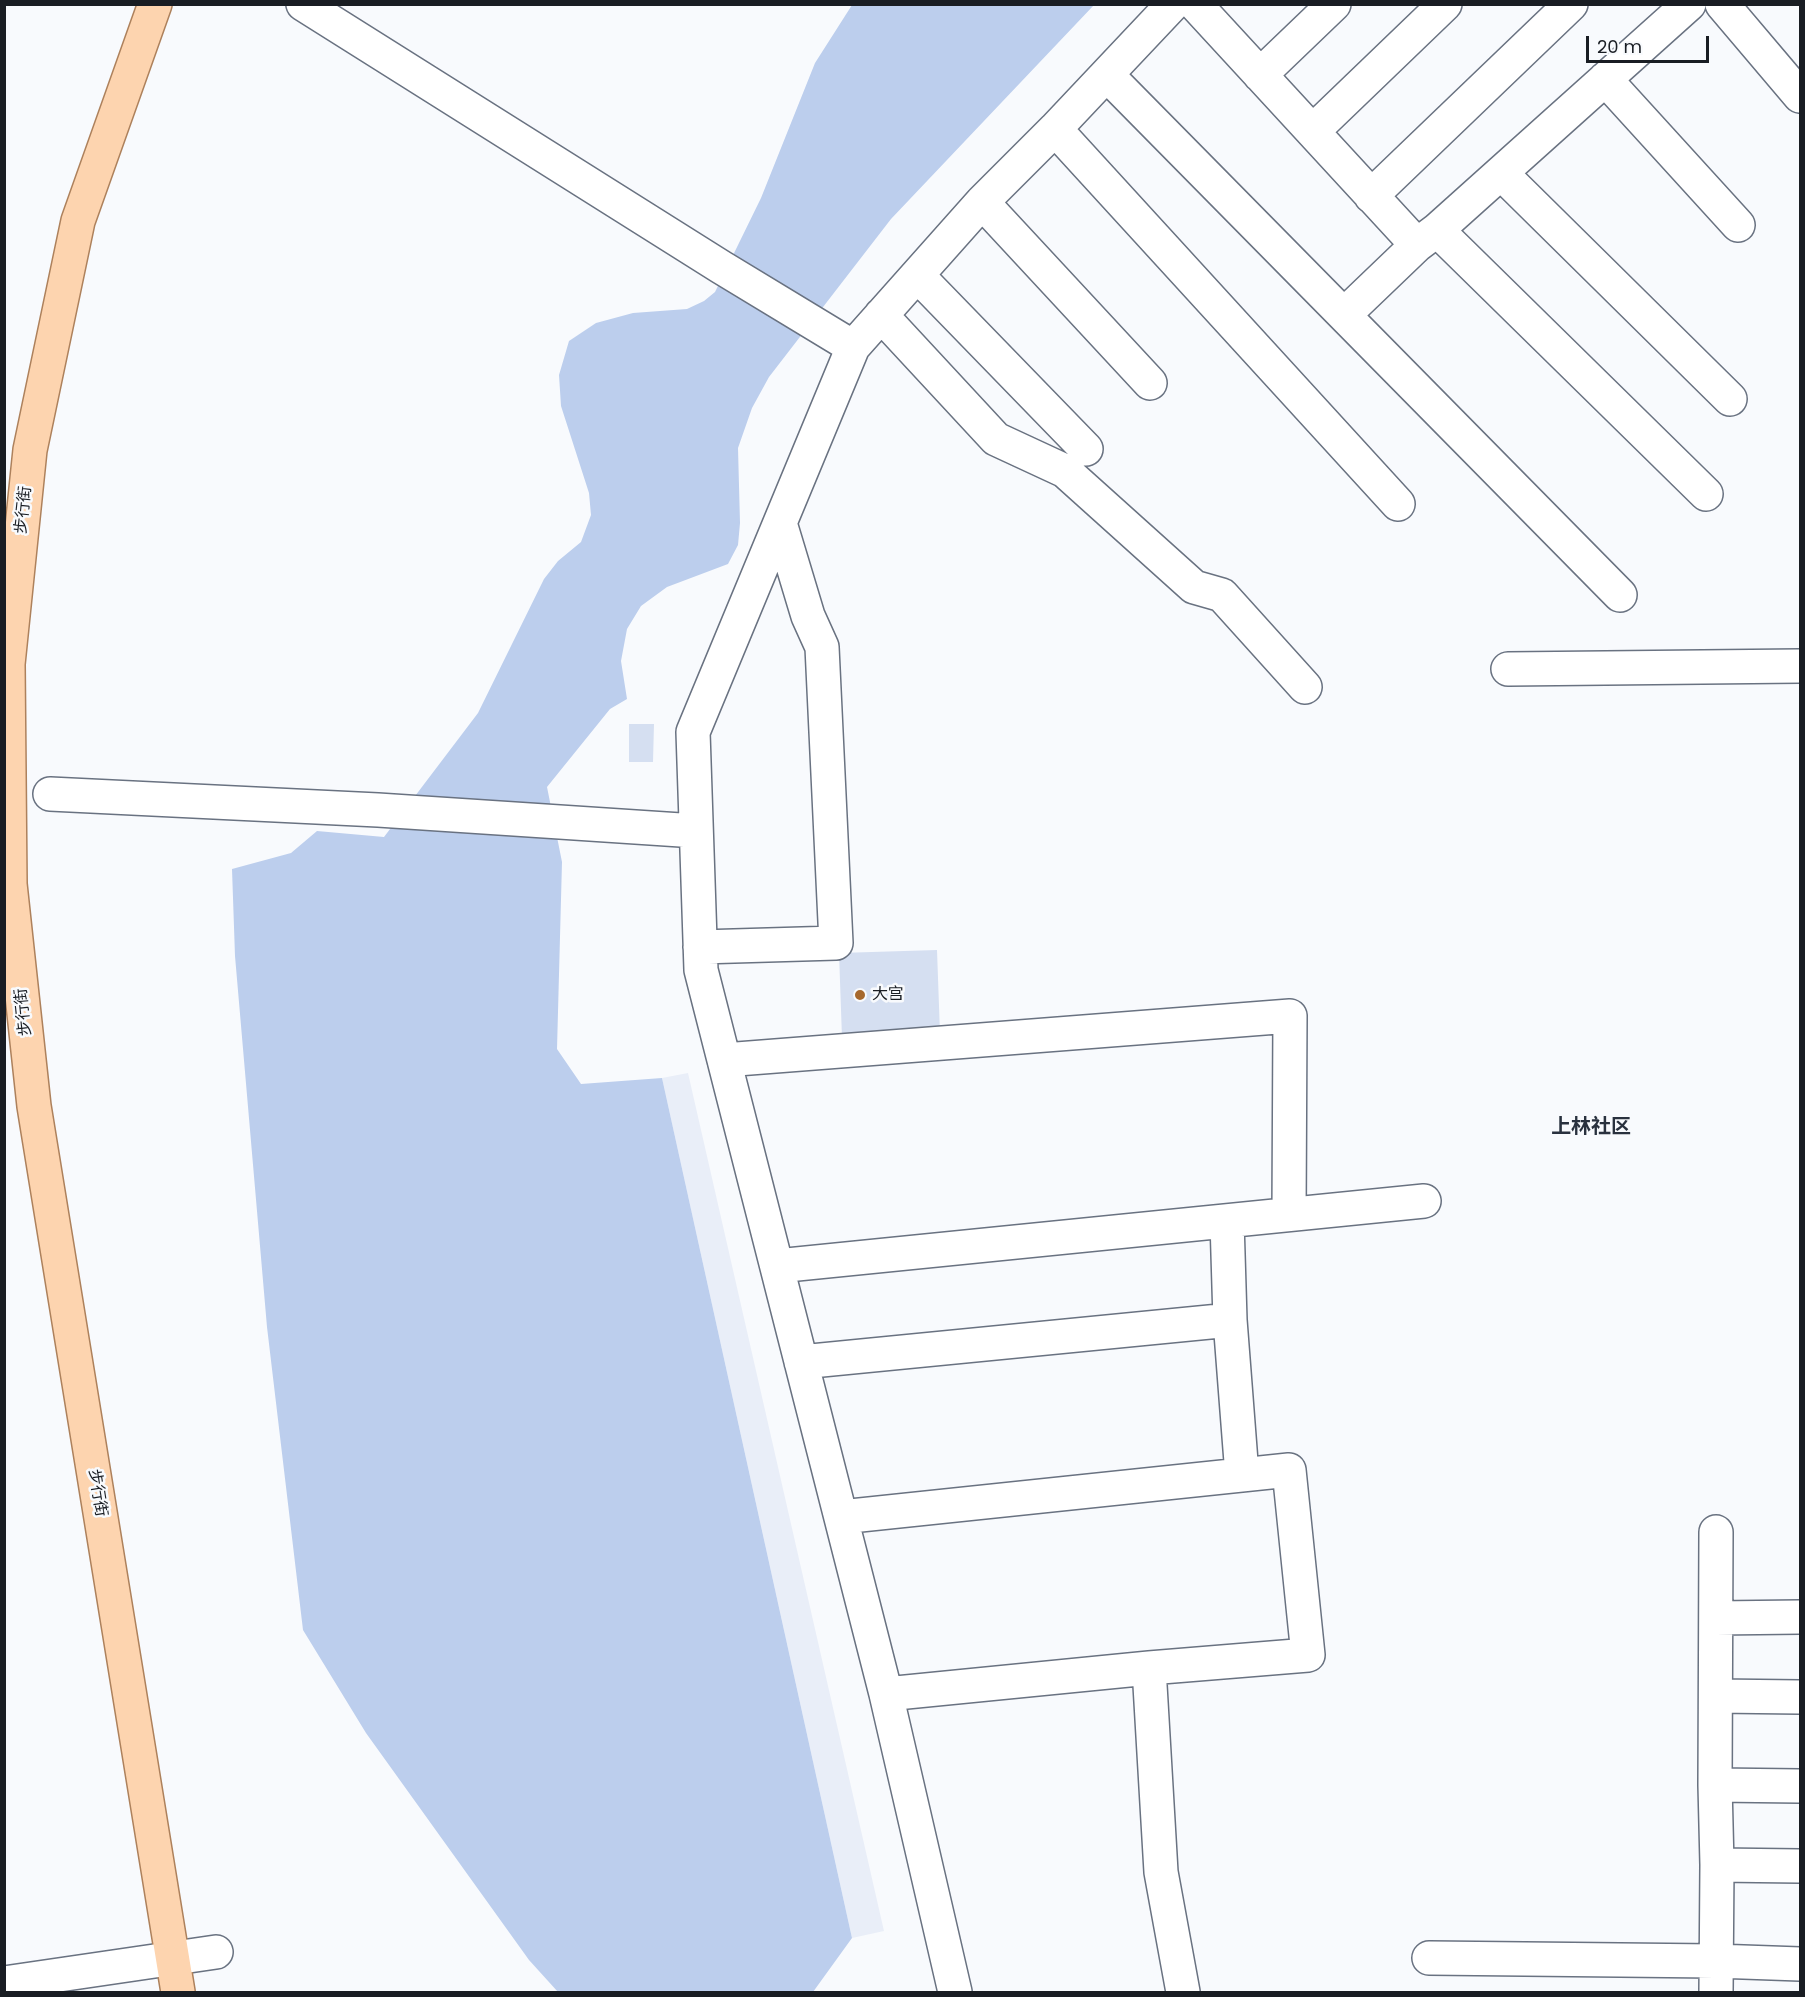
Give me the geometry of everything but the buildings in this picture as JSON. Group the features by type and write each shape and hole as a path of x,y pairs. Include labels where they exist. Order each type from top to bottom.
{"main road":[{"name":"步行街","path":"155,4 78,221 30,450 8,664 10,884 34,1106 178,1992"}],"street":[{"path":"303,4 721,267 853,346"},
{"path":"955,1992 886,1694 702,970 693,732 853,346 982,202 1055,129 1173,4"},
{"path":"1195,4 1371,196 1427,238 1706,494"},
{"path":"1260,75 1334,4"},
{"path":"1313,132 1445,4"},
{"path":"1371,196 1571,4"},
{"path":"1345,314 1689,4"},
{"path":"1722,4 1800,96"},
{"path":"1107,75 1620,595"},
{"path":"1605,79 1738,225"},
{"path":"1055,129 1398,504"},
{"path":"1501,173 1730,399"},
{"path":"982,202 1150,383"},
{"path":"917,275 1086,449"},
{"path":"881,315 996,439 1065,471 1194,587 1222,595 1305,687"},
{"path":"700,947 836,943 822,647 808,616 780,524"},
{"path":"1508,669 1800,666"},
{"path":"50,794 378,810 696,831"},
{"path":"724,1060 1290,1016 1289,1215"},
{"path":"777,1266 1424,1201"},
{"path":"1227,1221 1230,1320 1242,1475"},
{"path":"801,1362 1230,1320"},
{"path":"841,1517 1289,1470 1308,1655 886,1694"},
{"path":"1716,1532 1716,1977"},
{"path":"1716,1618 1800,1617"},
{"path":"1149,1668 1161,1872 1183,1992"},
{"path":"1716,1696 1800,1697"},
{"path":"1715,1785 1800,1786"},
{"path":"1717,1865 1800,1866"},
{"path":"4,1983 216,1952"},
{"path":"1429,1958 1716,1977 1800,1964"}],"shaded area":[{"path":"688,1073 884,1931 852,1938 662,1078"}],"water":[{"path":"852,5 1094,5 891,219 769,377 752,408 738,448 740,523 738,545 728,564 667,587 641,606 627,629 621,661 627,699 610,709 547,787 562,862 557,1049 581,1084 662,1078 852,1938 813,1992 558,1992 529,1960 366,1733 303,1630 267,1327 235,956 232,869 291,853 317,831 384,837 478,713 544,579 558,561 581,542 591,515 589,493 561,406 559,375 569,341 596,323 633,313 687,309 704,301 715,292 761,198 815,63"}],"place":[{"name":"大宫","path":"860,995"}],"district":[{"name":"上林社区","path":"1591,1128"}]}
